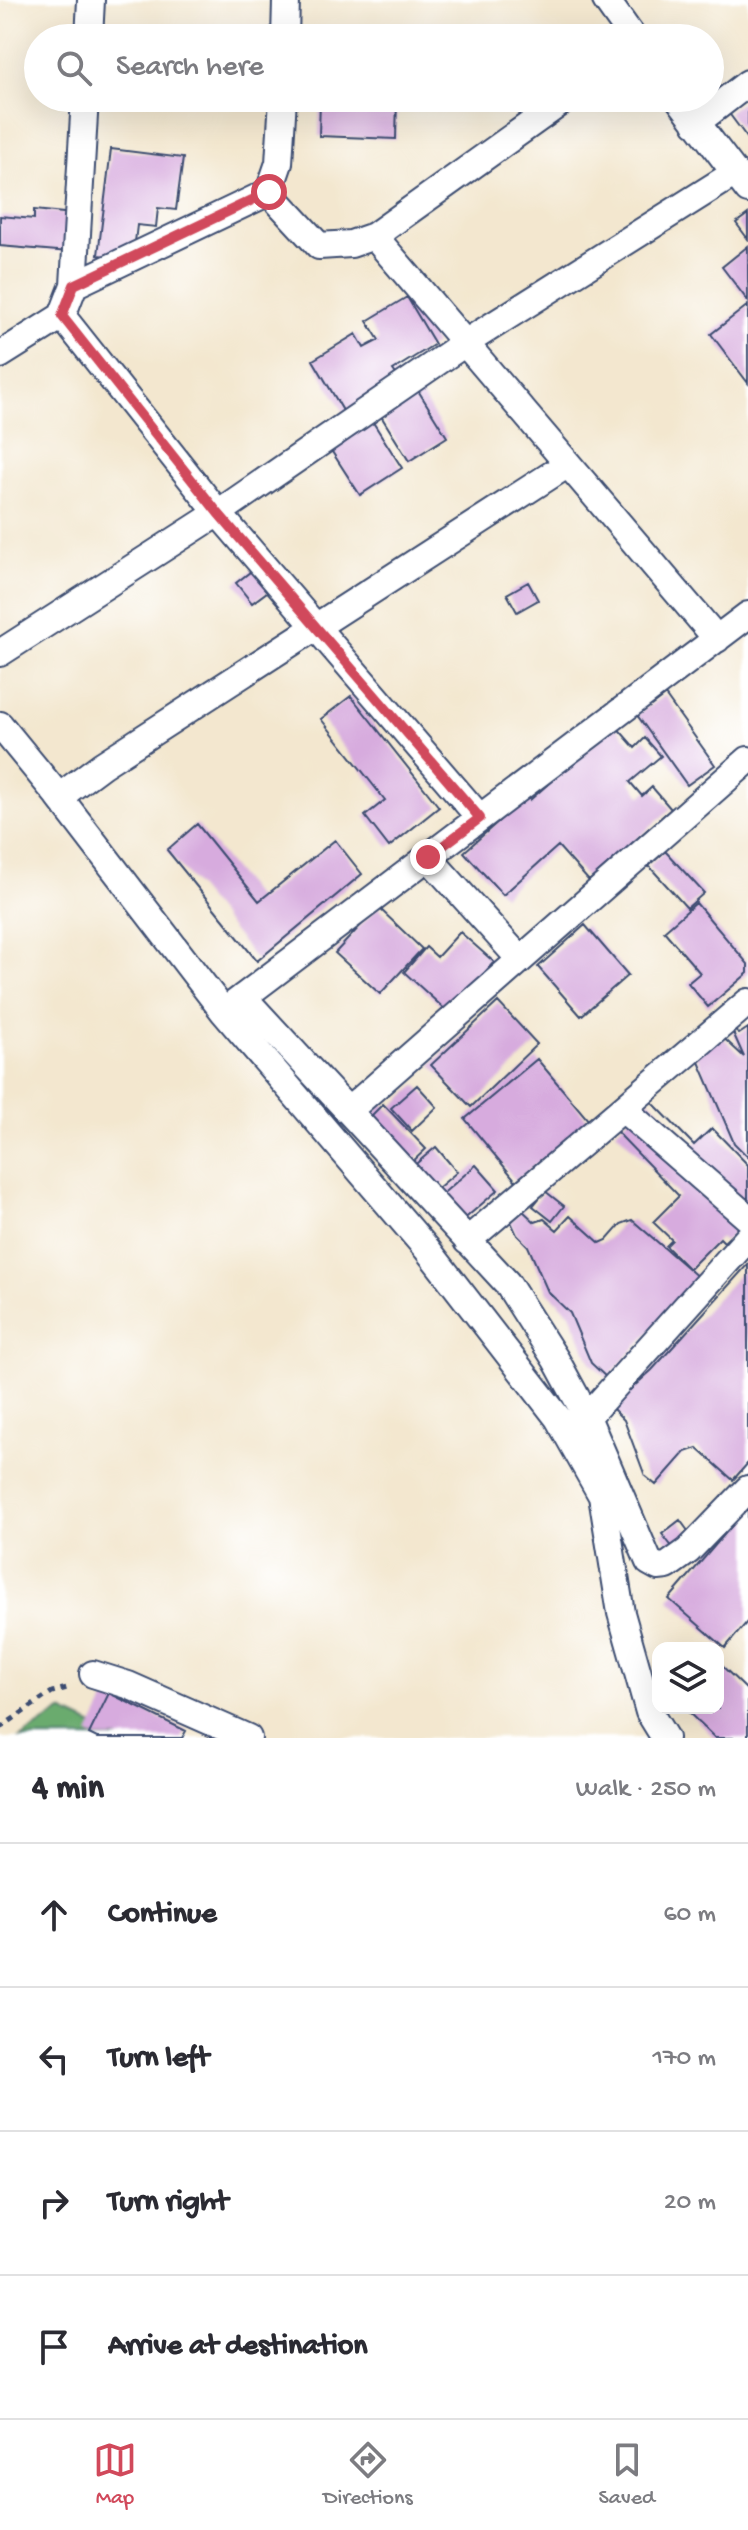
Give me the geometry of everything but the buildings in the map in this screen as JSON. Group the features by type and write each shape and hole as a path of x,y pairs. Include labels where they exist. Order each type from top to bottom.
{"street":[{"path":"90,24 91,0"},
{"path":"285,24 286,0"},
{"path":"606,0 623,24"},
{"path":"724,101 748,83"},
{"path":"0,355 62,316 74,285 84,112"},
{"path":"74,285 269,192 279,163 282,112"},
{"path":"269,192 319,246 330,248 351,244 374,236 547,112"},
{"path":"0,653 218,513 465,343 742,182 688,112"},
{"path":"696,123 710,112"},
{"path":"374,236 717,639"},
{"path":"62,316 218,513 480,818"},
{"path":"59,797 102,765 568,464"},
{"path":"234,1004 748,615"},
{"path":"0,725 234,1004 558,1418 602,1496 621,1613 649,1712 665,1738"},
{"path":"348,1111 748,760"},
{"path":"428,857 520,959"},
{"path":"467,1241 748,1002"},
{"path":"234,1004 348,1111 507,1283 556,1360 587,1417 649,1562 658,1567 678,1560 748,1489"},
{"path":"623,1109 748,1218"},
{"path":"587,1417 748,1238"},
{"path":"93,1674 128,1685 248,1738"}],"path":[{"path":"0,1728 52,1692 74,1686 93,1674"}],"green space":[{"path":"62,1711 119,1738 20,1738"}],"route":[{"path":"269,192 74,285 62,316 218,513 480,818 428,857"}]}
